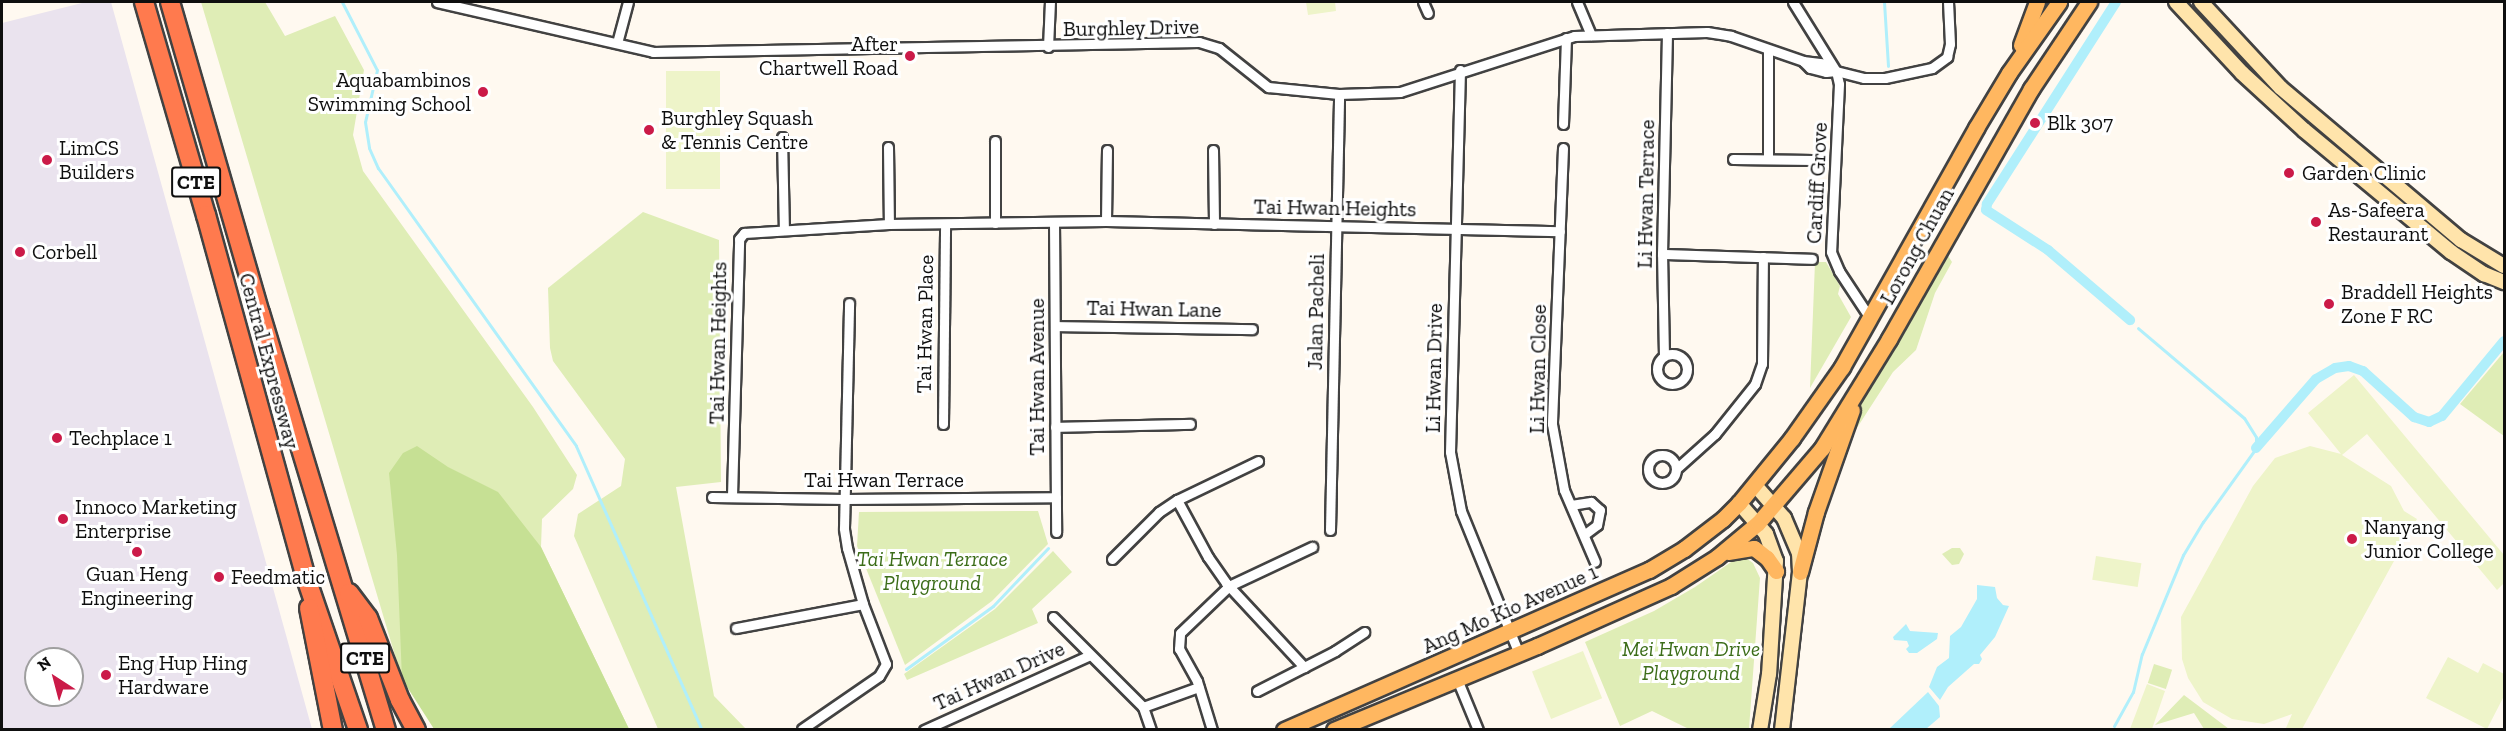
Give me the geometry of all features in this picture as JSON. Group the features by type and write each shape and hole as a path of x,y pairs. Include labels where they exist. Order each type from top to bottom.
{"highway":[{"name":"Central Expressway","path":"144,2 206,215 305,575 358,729"},
{"name":"Central Expressway","path":"171,2 257,302 386,729"},
{"path":"305,575 309,614 333,729"},
{"path":"343,587 362,606 400,700 416,729"}],"main road":[{"path":"2009,73 2037,2"},
{"name":"Lorong Chuan","path":"1739,504 1792,438 1842,368 2009,73 2059,2"},
{"path":"2085,7 2096,2"},
{"path":"2176,2 2240,71 2304,130 2451,252 2484,274 2505,282"},
{"path":"2201,2 2281,88 2456,237 2505,266"},
{"name":"Lorong Chuan","path":"1758,523 1822,448 2020,107 2085,7"},
{"path":"1782,729 1800,572 1816,512 1861,384"},
{"path":"1755,485 1775,505 1794,537 1799,552 1800,572"},
{"path":"1739,504 1758,523 1774,549 1776,571 1768,674 1760,729"},
{"name":"Ang Mo Kio Avenue 1","path":"1284,729 1433,666 1648,570 1694,542 1739,504"},
{"name":"Ang Mo Kio Avenue 1","path":"1334,729 1519,654 1665,588 1717,556 1758,523"},
{"path":"1717,556 1736,549 1754,548 1767,558 1776,571"}],"street":[{"name":"Burghley Drive","path":"437,2 653,52 1207,43 1225,52 1268,87 1340,94 1400,92 1460,70 1566,38 1591,35 1723,34 1803,61 1813,60 1836,71 1879,79 1937,66 1947,57 1950,50 1948,2"},
{"path":"617,43 628,2"},
{"path":"1048,47 1050,2"},
{"path":"1423,2 1428,13"},
{"path":"1577,2 1591,35"},
{"path":"1793,2 1817,44 1836,71"},
{"name":"Li Hwan Terrace","path":"1664,356 1662,254 1667,33"},
{"path":"1563,124 1566,38"},
{"path":"1803,61 1814,52 1817,44"},
{"path":"1768,50 1768,159"},
{"name":"Li Hwan Drive","path":"1460,70 1450,426 1454,479 1466,526 1519,654"},
{"name":"Cardiff Grove","path":"1836,71 1839,84 1838,133 1831,252 1839,271 1870,318"},
{"name":"Jalan Pacheli","path":"1330,530 1335,226 1340,94"},
{"path":"782,137 784,229"},
{"path":"995,141 995,223"},
{"path":"888,147 889,224"},
{"name":"Li Hwan Close","path":"1563,148 1552,424 1558,469 1595,562"},
{"path":"1106,222 1107,150"},
{"path":"1213,150 1214,224"},
{"path":"1733,159 1813,160"},
{"name":"Tai Hwan Heights","path":"732,496 739,239 744,233 889,224 1054,222 1456,227"},
{"name":"Tai Hwan Avenue","path":"1054,222 1056,532"},
{"name":"Tai Hwan Place","path":"943,424 945,224"},
{"path":"1456,227 1560,231"},
{"path":"1662,254 1812,259"},
{"path":"1676,469 1715,434 1755,384 1762,364 1763,257"},
{"path":"802,729 884,670 886,658 863,604 847,548 845,499 849,303"},
{"name":"Tai Hwan Lane","path":"1055,326 1252,329"},
{"path":"1055,427 1190,424"},
{"path":"1112,559 1159,512 1176,500 1258,461"},
{"name":"Tai Hwan Terrace","path":"712,497 845,499 1056,496"},
{"path":"1176,500 1208,557 1229,586 1304,667"},
{"path":"1572,506 1591,502 1600,510 1598,525 1585,534"},
{"path":"1212,729 1199,687 1179,649 1179,637 1186,625 1229,586 1312,546"},
{"path":"736,628 863,604"},
{"path":"1053,617 1143,707 1151,729"},
{"path":"1257,691 1364,632"},
{"name":"Tai Hwan Drive","path":"924,729 1090,655"},
{"path":"1457,679 1478,729"},
{"path":"1143,707 1199,687"}],"shaded area":[{"path":"86,2 111,2 312,729 2,729 2,23"}],"green space":[{"path":"201,2 265,2 285,36 335,16 364,70 353,135 363,171 533,407 577,475 573,489 542,519 541,547 629,729 402,679"},
{"path":"1306,2 1335,2 1336,11 1308,15"},
{"path":"666,71 720,71 720,189 666,189"},
{"path":"643,212 719,240 721,482 676,487 714,696 746,729 658,729 574,536 578,514 621,486 625,459 553,361 550,348 548,288"},
{"path":"1943,248 1952,262 1935,293 1916,350 1893,372 1853,434 1839,435"},
{"path":"1815,262 1826,262 1840,286 1838,294 1851,317 1810,388"},
{"path":"2504,352 2504,436 2460,404"},
{"path":"2354,375 2504,555 2504,583 2497,590 2367,434 2342,455 2391,486 2404,511 2417,519 2302,729 2286,728 2292,714 2264,724 2232,719 2203,702 2188,678 2182,659 2181,617 2253,486 2275,458 2310,446 2341,454 2308,413"},
{"path":"417,446 448,467 498,492 541,547 629,729 434,729 402,679 397,555 389,473 403,453"},
{"name":"Tai Hwan Terrace Playground","path":"1038,511 1048,544 992,601 905,665 857,546 859,512"},
{"path":"1952,548 1960,548 1964,554 1959,564 1952,565 1942,554"},
{"path":"1053,551 1072,572 1032,609 1038,623 907,680 904,674 995,609"},
{"path":"2096,556 2141,563 2138,587 2092,580"},
{"name":"Mei Hwan Drive Playground","path":"1737,558 1746,558 1753,563 1760,578 1749,729 1689,729 1652,711 1620,726 1585,642 1654,611 1695,587"},
{"path":"1583,651 1602,698 1551,719 1532,672"},
{"path":"2448,657 2478,673 2483,663 2504,674 2504,696 2487,729 2426,698"},
{"path":"2154,664 2172,670 2166,689 2148,683"},
{"path":"2147,684 2165,691 2152,729 2130,729"},
{"path":"2184,695 2229,729 2204,729 2194,713 2155,725"}],"water":[{"path":"1977,585 1995,587 1997,598 2003,605 2009,606 1995,637 1980,655 1982,659 1979,664 1974,664 1948,687 1940,700 1929,687 1937,667 1949,658 1950,636 1961,627 1977,599"},
{"path":"1906,624 1910,631 1938,633 1937,639 1917,653 1909,653 1906,649 1909,646 1907,641 1894,640 1893,637"},
{"path":"1928,692 1939,706 1940,717 1926,729 1889,729"}],"waterway":[{"path":"342,2 377,70 365,122 369,148 378,168 576,446 702,730"},
{"path":"1884,2 1888,66"},
{"path":"2116,2 1987,204 1986,210 2048,250 2130,320"},
{"path":"2114,726 2133,692 2142,654 2183,555 2203,522 2256,448 2256,437 2244,418 2138,328"},
{"path":"2256,448 2316,379 2335,368 2349,366 2363,371 2414,417 2429,422 2442,416 2504,341"},
{"path":"906,669 993,606 1048,548"}],"place":[{"name":"After Chartwell Road","path":"910,56"},
{"name":"Aquabambinos Swimming School","path":"483,92"},
{"name":"Blk 307","path":"2035,123"},
{"name":"Burghley Squash & Tennis Centre","path":"649,130"},
{"name":"LimCS Builders","path":"47,160"},
{"name":"Garden Clinic","path":"2289,173"},
{"name":"As-Safeera Restaurant","path":"2316,222"},
{"name":"Corbell","path":"20,252"},
{"name":"Braddell Heights Zone F RC","path":"2329,304"},
{"name":"Techplace 1","path":"57,438"},
{"name":"Innoco Marketing Enterprise","path":"63,519"},
{"name":"Nanyang Junior College","path":"2352,539"},
{"name":"Guan Heng Engineering","path":"137,552"},
{"name":"Feedmatic","path":"219,577"},
{"name":"Eng Hup Hing Hardware","path":"106,675"}]}
